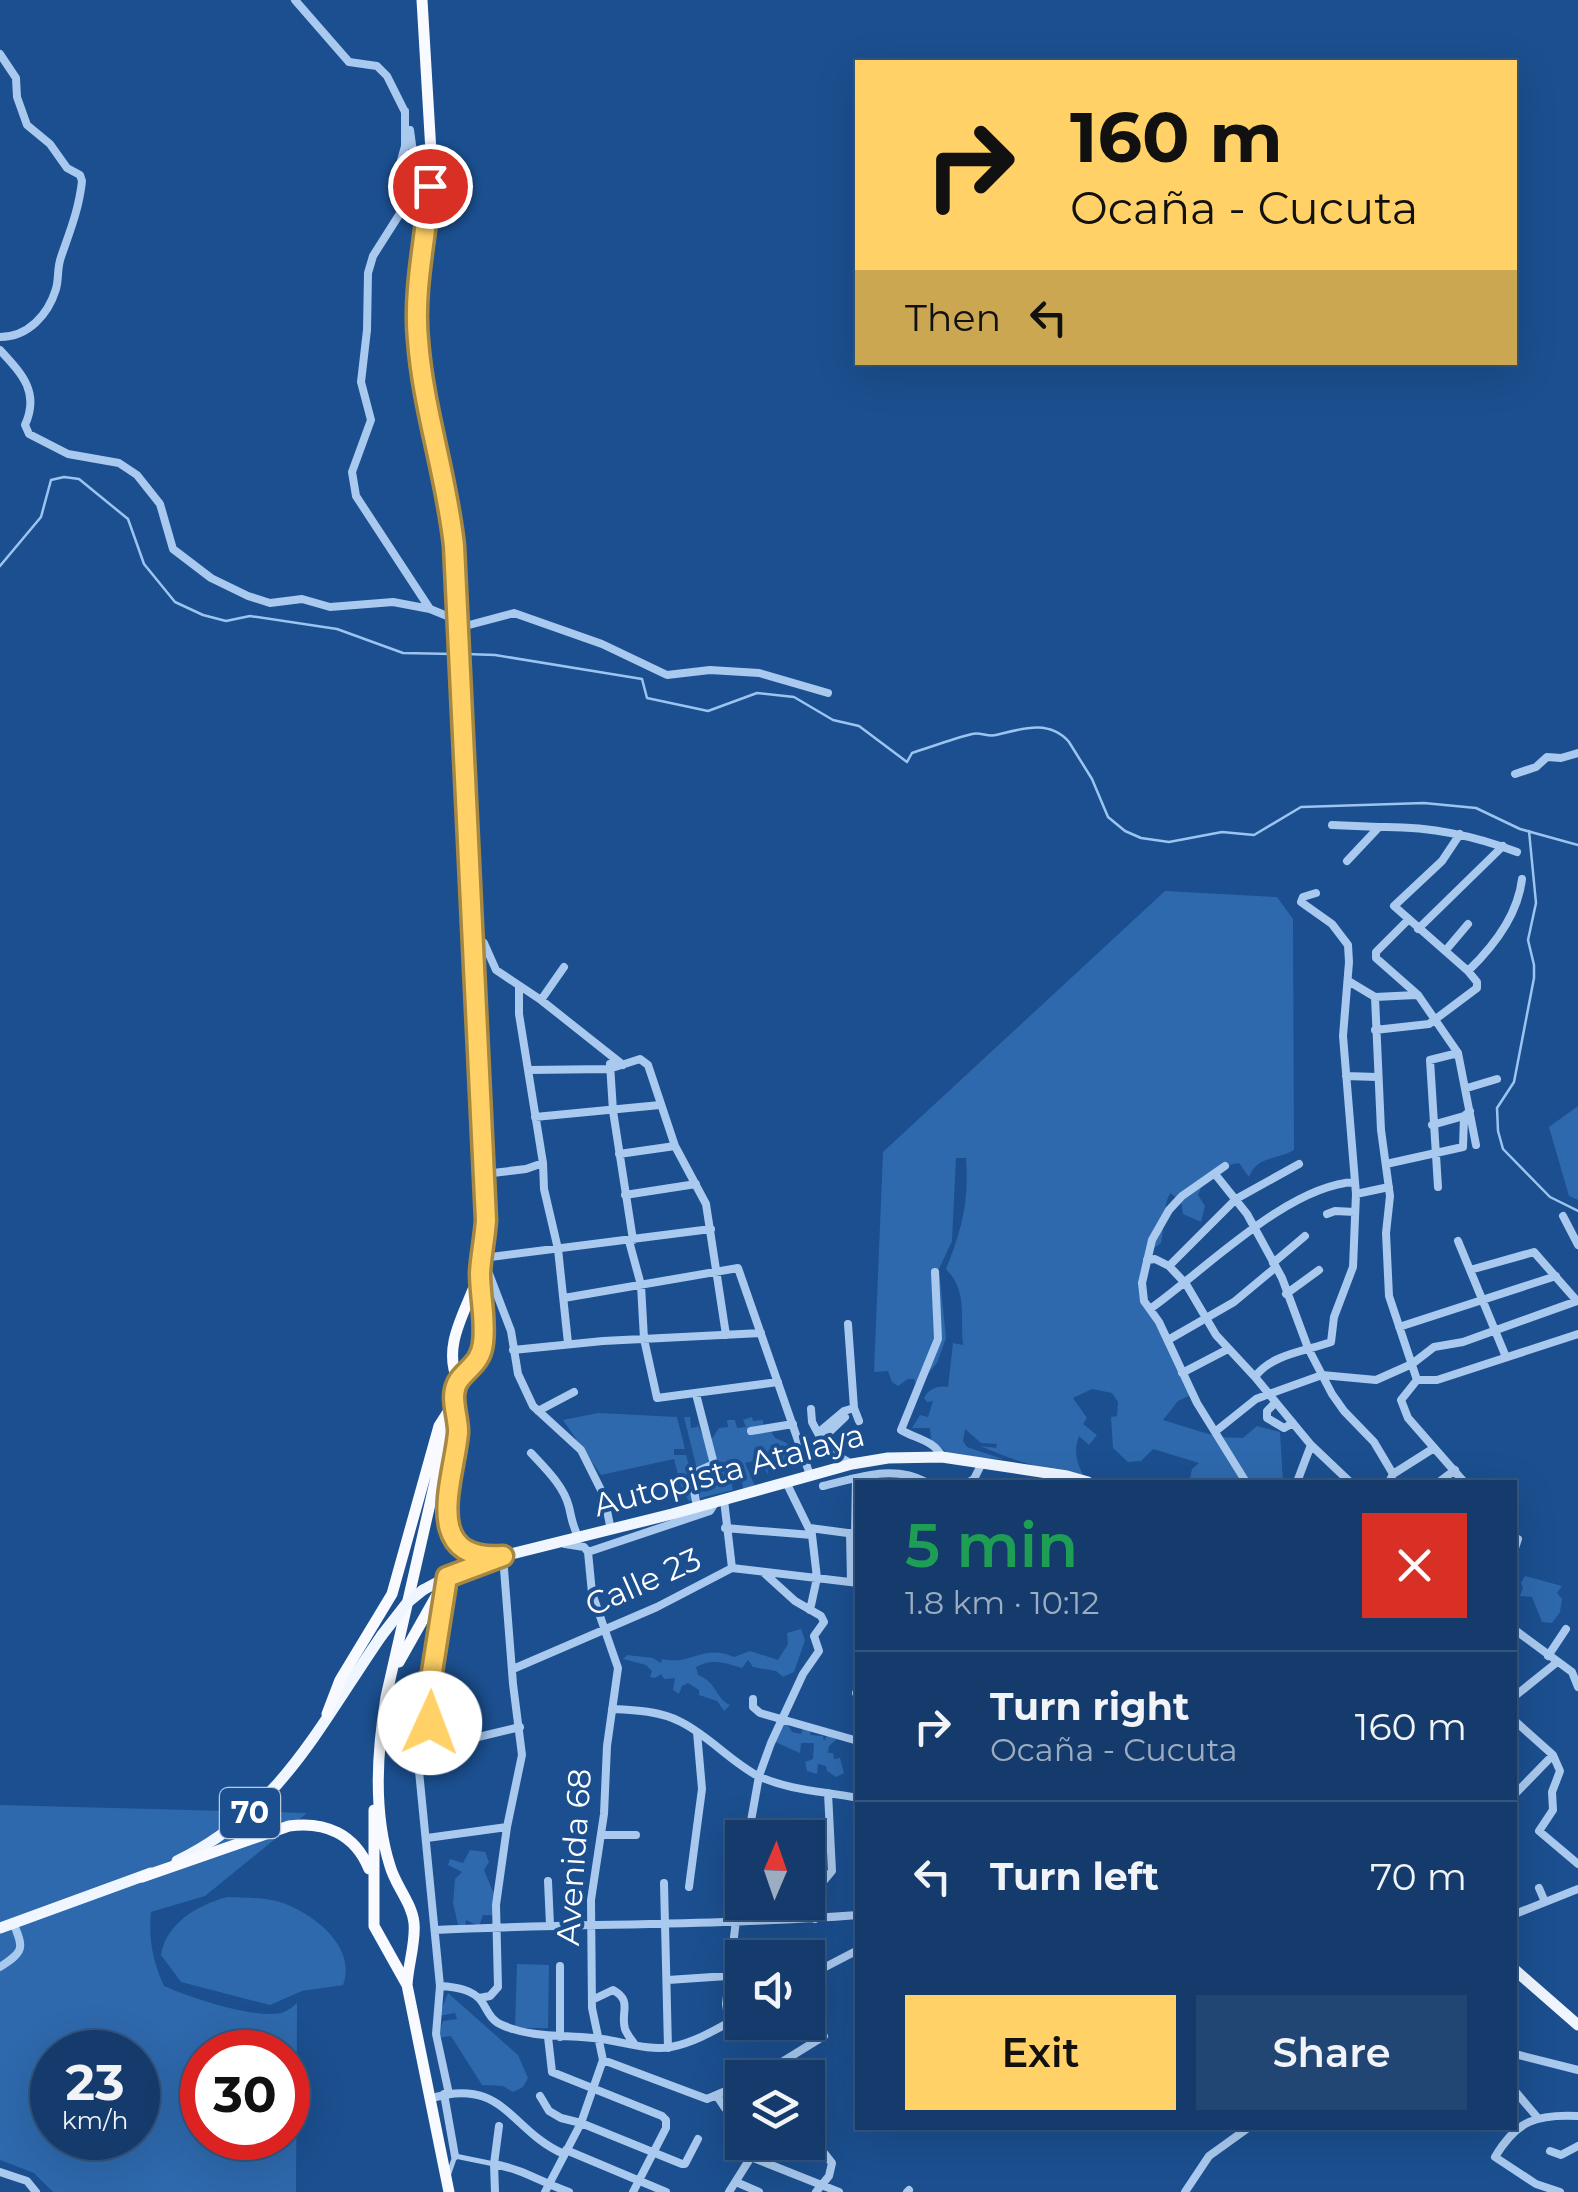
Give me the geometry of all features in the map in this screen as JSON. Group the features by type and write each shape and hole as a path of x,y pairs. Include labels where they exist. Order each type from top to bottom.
{"highway":[{"path":"422,0 431,120 430,186 417,297 418,345 450,505 486,1220 482,1264 484,1338 477,1363 458,1381"},
{"path":"448,2185 407,1985 414,1932 412,1917 385,1850 378,1791 380,1746 390,1684 454,1405 458,1381 451,1355 482,1264"},
{"path":"458,1329 473,1326 484,1338"},
{"path":"454,1405 458,1430 445,1518 453,1536 467,1548 484,1556 503,1556"},
{"path":"327,1714 340,1680 392,1594 438,1426 454,1405"},
{"path":"390,1684 421,1618 447,1577"},
{"path":"378,1791 374,1806 374,1926 407,1985"},
{"path":"142,1877 289,1826 305,1824 345,1836 364,1858 372,1876"},
{"path":"380,1942 400,1946 414,1932"}],"main road":[{"name":"Autopista Atalaya","path":"503,1556 697,1508 852,1464 888,1458 942,1457 1081,1480"},
{"name":"70","path":"6,1926 142,1877 202,1848 258,1808 292,1768 382,1635 423,1590 503,1556"},
{"path":"1517,1972 1578,2025"}],"street":[{"path":"295,0 350,62 378,66 388,76 405,112 414,167 430,186"},
{"path":"0,54 16,78 17,97 28,125 82,181 75,224 57,269 55,292 30,328 16,336 0,337"},
{"path":"405,112 405,146 397,176 406,204 372,256 368,273 361,382 371,420 352,484 430,609"},
{"path":"0,350 18,367 30,394 34,406 25,425 29,434 68,454 119,463 137,475 160,504 173,548 227,587 270,602 302,599 330,607 393,602 430,609 458,626 514,614 602,644 667,674 710,670 759,673 828,693"},
{"path":"1515,774 1536,767 1547,757 1578,753"},
{"path":"1332,825 1408,826 1460,834 1517,852"},
{"path":"1347,862 1380,827"},
{"path":"1375,1030 1418,1027 1477,988 1478,982 1468,971 1394,906 1442,861 1460,834"},
{"path":"1418,929 1503,846"},
{"path":"1468,971 1494,944 1517,904 1522,880"},
{"path":"1256,1377 1261,1368 1331,1342 1334,1317 1353,1266 1356,1194 1344,1036 1350,982 1348,946 1332,924 1301,902 1303,897 1316,893"},
{"path":"1386,1164 1434,1155 1465,1144 1467,1088 1458,1053 1418,995 1376,958 1376,952 1408,919"},
{"path":"1446,950 1468,924"},
{"path":"472,934 484,943 492,966 623,1064"},
{"path":"541,1000 564,967"},
{"path":"1350,982 1375,997 1418,995"},
{"path":"520,987 519,1014 544,1189 558,1249 568,1343"},
{"path":"1375,997 1377,1077 1389,1188 1389,1296 1417,1380"},
{"path":"1438,1188 1430,1060 1458,1053"},
{"path":"613,1055 609,1069 613,1110 654,1394 662,1398 778,1382"},
{"path":"528,1070 609,1069 644,1060 675,1146 706,1204 726,1334"},
{"path":"1346,1076 1377,1077"},
{"path":"1467,1088 1497,1079"},
{"path":"535,1117 660,1105"},
{"path":"1432,1125 1467,1114"},
{"path":"1467,1114 1476,1145"},
{"path":"619,1154 675,1146"},
{"path":"484,1174 543,1163"},
{"path":"1169,1266 1236,1199 1299,1164"},
{"path":"1224,1166 1169,1210 1152,1240 1142,1282 1144,1301 1245,1480"},
{"path":"1215,1174 1236,1199 1275,1265 1322,1376 1344,1411 1374,1442 1391,1478 1434,1448"},
{"path":"1150,1309 1254,1228 1310,1192 1355,1182"},
{"path":"625,1195 696,1184"},
{"path":"1356,1194 1389,1188"},
{"path":"1327,1214 1356,1212"},
{"path":"1564,1216 1578,1244"},
{"path":"611,1530 604,1496 581,1450 538,1411 518,1374 511,1332 482,1264 558,1249 710,1229"},
{"path":"1168,1340 1249,1292 1306,1236"},
{"path":"1458,1241 1506,1357"},
{"path":"1216,1431 1256,1399 1269,1394 1322,1376 1376,1380 1412,1364 1434,1347 1463,1342 1578,1303 1534,1252 1470,1270"},
{"path":"1147,1260 1155,1259 1169,1266 1186,1284 1228,1349 1256,1377 1310,1446 1348,1480"},
{"path":"564,1298 738,1268 810,1475"},
{"path":"1286,1294 1319,1270"},
{"path":"935,1272 938,1339 901,1425 904,1432 938,1448 942,1457"},
{"path":"1400,1327 1556,1276"},
{"path":"848,1324 851,1409 859,1421"},
{"path":"513,1350 568,1343 761,1333"},
{"path":"1417,1380 1437,1380 1578,1334"},
{"path":"1182,1373 1228,1349"},
{"path":"1417,1380 1402,1400 1408,1418 1462,1480"},
{"path":"538,1411 574,1392"},
{"path":"696,1394 714,1464 694,1473 697,1508"},
{"path":"1275,1403 1267,1411 1267,1418 1284,1428 1293,1423"},
{"path":"811,1409 812,1422 828,1450 852,1464"},
{"path":"821,1435 851,1409"},
{"path":"751,1432 792,1424"},
{"path":"1297,1480 1310,1446"},
{"path":"531,1452 562,1491 569,1504 571,1525 579,1538"},
{"path":"970,1480 982,1463"},
{"path":"1442,1480 1454,1470"},
{"path":"822,1486 882,1473 905,1473 921,1480"},
{"path":"786,1482 811,1532 818,1578 810,1610"},
{"path":"719,1501 732,1568"},
{"path":"557,1542 588,1552 710,1511 719,1501"},
{"path":"854,1582 855,1506"},
{"path":"725,1528 854,1534"},
{"name":"Avenida 68","path":"547,2188 581,2122 602,2060 592,2000 591,1900 618,1668 588,1574 588,1552"},
{"path":"479,1998 495,1993 498,1987 496,1904 506,1827 522,1755 503,1556"},
{"name":"Calle 23","path":"513,1669 732,1568 854,1582"},
{"path":"751,1820 759,1776 804,1674 819,1651 814,1636 824,1622 761,1570"},
{"path":"447,1577 432,1672 430,1723 419,1771 440,1986 436,2034 455,2156 448,2185"},
{"path":"1517,1694 1552,1660 1566,1629"},
{"path":"1517,1632 1572,1672 1578,1688"},
{"path":"754,1700 755,1710 855,1740"},
{"path":"612,1709 652,1712 678,1720 731,1760 798,1791 855,1798"},
{"path":"1517,1723 1553,1755 1560,1771 1552,1792 1553,1810 1539,1831 1578,1864"},
{"path":"424,1746 520,1727"},
{"path":"689,1887 702,1790 697,1732"},
{"path":"1517,1792 1553,1755"},
{"path":"825,1876 832,1870 828,1793"},
{"path":"426,1838 506,1827"},
{"path":"601,1835 636,1834"},
{"path":"548,1881 550,1924"},
{"path":"664,1882 668,2048"},
{"path":"1540,1888 1546,1902"},
{"path":"1517,1913 1578,1888"},
{"path":"825,1918 855,1916"},
{"path":"734,1940 736,1920"},
{"path":"435,1930 795,1920"},
{"path":"0,1966 18,1954 20,1948 21,1940 6,1926"},
{"path":"825,1966 855,1951"},
{"path":"560,1966 560,2037"},
{"path":"668,1980 725,1976"},
{"path":"440,1986 458,1988 479,1998 491,2018 501,2025 548,2037 598,2038 668,2048 725,2024"},
{"path":"592,2000 613,1990 620,1993 627,2006 625,2028 635,2045"},
{"path":"548,2037 552,2072 666,2120 666,2128 633,2192"},
{"path":"785,2060 818,2040"},
{"path":"1517,2055 1578,2070"},
{"path":"602,2060 707,2099 725,2092"},
{"path":"1517,2093 1537,2116"},
{"path":"429,2098 480,2094 503,2105 545,2146 666,2192"},
{"path":"540,2096 549,2111 561,2118 581,2122 685,2164 698,2139"},
{"path":"717,2096 725,2108"},
{"path":"1560,2192 1536,2184 1494,2156 1509,2137 1537,2116 1578,2116"},
{"path":"495,2192 494,2164 500,2126"},
{"path":"1184,2192 1209,2156 1245,2130"},
{"path":"1550,2151 1562,2155 1578,2146"},
{"path":"818,2189 830,2176 832,2163 825,2154"},
{"path":"455,2156 521,2169 547,2188 569,2192"},
{"path":"729,2192 749,2160"},
{"path":"757,2160 818,2189 840,2192"},
{"path":"0,2172 27,2181 36,2192"},
{"path":"736,2182 759,2192"}],"shaded area":[{"path":"1165,891 1277,897 1293,919 1294,1150 1257,1165 1249,1177 1239,1163 1205,1178 1198,1195 1205,1206 1201,1222 1183,1214 1181,1201 1170,1193 1161,1243 1152,1249 1142,1301 1158,1323 1191,1395 1178,1401 1163,1420 1218,1437 1243,1438 1257,1426 1280,1432 1283,1480 1189,1480 1192,1469 1199,1463 1153,1449 1141,1461 1128,1462 1113,1448 1111,1417 1117,1416 1118,1402 1112,1393 1092,1389 1073,1398 1087,1418 1083,1424 1097,1435 1089,1445 1079,1436 1077,1442 1077,1458 1085,1478 994,1452 981,1446 996,1448 997,1444 981,1443 965,1429 963,1441 967,1447 1003,1459 951,1456 931,1439 930,1428 912,1428 920,1415 928,1417 933,1401 924,1398 928,1392 948,1387 953,1343 963,1345 958,1286 946,1269 963,1215 966,1158 956,1158 952,1241 939,1269 946,1338 937,1363 921,1382 916,1385 914,1379 908,1379 898,1386 888,1371 874,1372 883,1152"},
{"path":"1578,1106 1578,1200 1569,1196 1549,1127"},
{"path":"598,1413 677,1417 685,1449 674,1449 674,1455 686,1455 694,1500 689,1501 682,1490 674,1459 601,1475 563,1420"},
{"path":"684,1417 690,1417 691,1428 697,1424 712,1453 711,1440 719,1428 728,1427 727,1420 735,1420 737,1428 746,1427 743,1420 752,1417 753,1421 763,1420 774,1437 788,1444 790,1456 796,1454 802,1460 791,1461 788,1457 783,1462 767,1464 768,1475 760,1457 745,1463 755,1486 743,1489 742,1477 737,1476 737,1480 731,1480 733,1490 700,1498 696,1481 705,1472 698,1473"},
{"path":"1525,1576 1562,1586 1557,1593 1562,1599 1560,1612 1552,1623 1542,1622 1532,1597 1520,1596"},
{"path":"801,1629 805,1640 794,1672 783,1677 776,1671 753,1667 748,1660 742,1668 713,1662 696,1667 698,1675 730,1705 724,1711 717,1701 699,1695 699,1690 688,1683 679,1694 673,1690 675,1678 664,1679 661,1674 650,1677 652,1671 646,1665 623,1659 627,1655 653,1658 661,1663 662,1659 681,1660 705,1653 734,1657 750,1651 778,1660 788,1644 787,1633"},
{"path":"782,1724 792,1732 801,1734 803,1728 811,1731 810,1735 823,1736 824,1741 827,1736 837,1739 828,1753 833,1753 834,1759 840,1758 844,1773 836,1777 826,1766 818,1764 817,1774 807,1771 805,1762 813,1759 814,1743 801,1743 800,1753 773,1741"},
{"path":"0,1805 307,1813 205,1896 151,1912 150,1922 152,1950 164,1986 241,2011 273,2014 297,2003 297,2030 180,2030 180,2160 296,2160 296,2192 53,2192 34,2173 0,2160"},
{"path":"470,1850 485,1852 489,1862 484,1870 494,1894 493,1915 483,1915 479,1926 466,1920 465,1927 458,1925 453,1903 455,1879 462,1872 448,1865 450,1859 463,1863"},
{"path":"227,1897 276,1901 320,1924 344,1958 343,1985 302,1991 270,2005 181,1982 161,1955 169,1934 195,1910"},
{"path":"517,1964 549,1965 548,2028 515,2028"},
{"path":"448,1993 518,2055 528,2078 523,2087 513,2092 503,2086 482,2085 451,2036 437,2038 443,2021 457,2019 455,2013 439,2016"}],"waterway":[{"path":"0,566 41,517 51,480 79,479 128,519 144,564 175,602 226,621 250,616 337,629 403,653 453,654"},
{"path":"466,654 495,655 642,679 647,698 708,711 757,693 794,697 833,720 859,726 907,762 912,753 972,734 1053,730 1069,742 1092,779 1108,817 1141,838 1169,842 1222,832 1254,835 1301,807 1424,803 1476,808 1520,829 1578,845"},
{"path":"1529,831 1536,903 1528,940 1534,978 1514,1082 1497,1108 1498,1131 1503,1149 1550,1197 1578,1211"}],"route":[{"path":"430,186 416,312 418,345 450,505 454,546 486,1220 480,1270 484,1338 477,1363 458,1381 454,1405 458,1430 445,1518 453,1536 467,1548 484,1556 503,1556 447,1577 432,1672 430,1723"}]}
